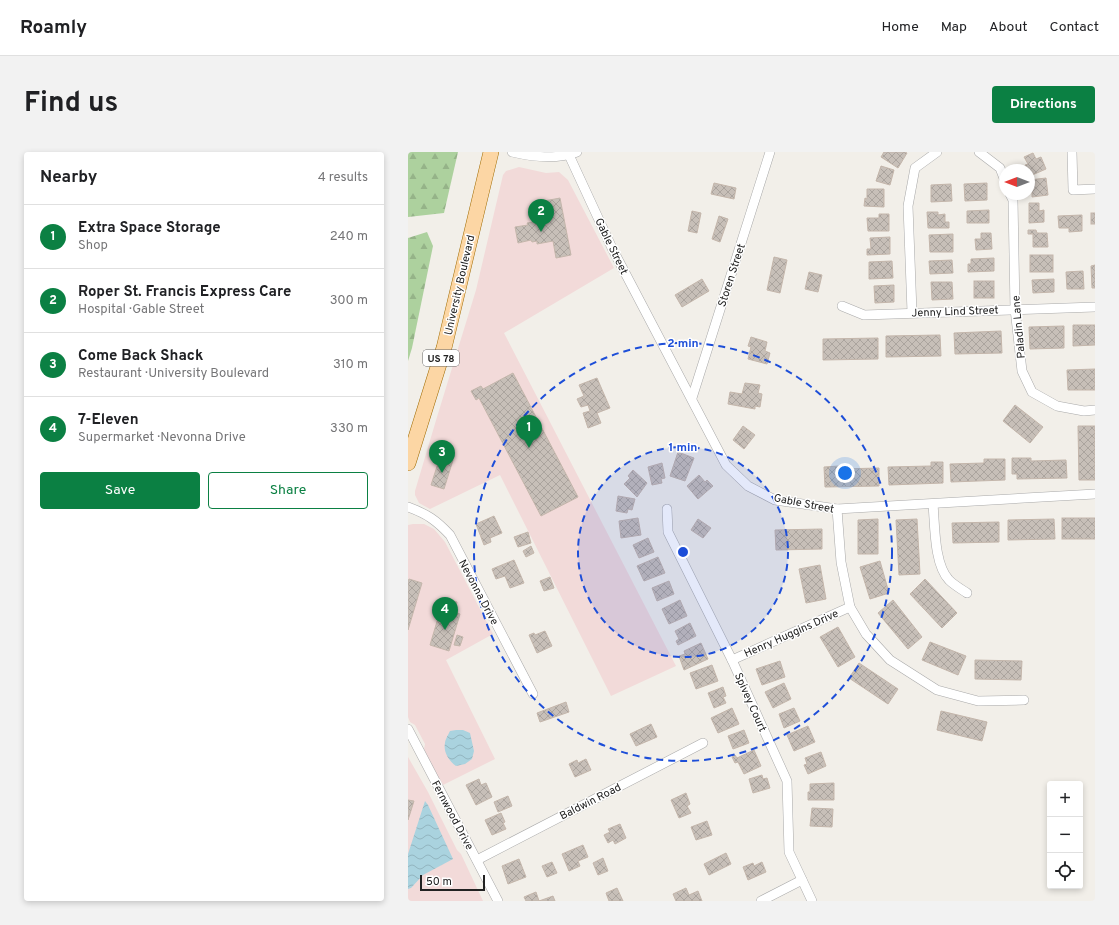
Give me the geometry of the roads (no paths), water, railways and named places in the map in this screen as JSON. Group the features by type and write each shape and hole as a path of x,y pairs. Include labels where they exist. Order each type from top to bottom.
{"main road":[{"name":"University Boulevard","path":"408,462 444,348 491,152"}],"street":[{"path":"512,152 553,157 573,153"},
{"name":"Storen Street","path":"692,398 770,152"},
{"path":"912,312 908,206 915,168 937,152"},
{"path":"979,152 999,167"},
{"path":"1072,152 1073,190 1095,189"},
{"name":"Gable Street","path":"573,153 612,248 726,465 748,486 775,500 837,510 1095,494"},
{"name":"Paladin Lane","path":"1013,200 1015,309 1022,371 1032,392 1057,406 1084,411 1095,410"},
{"name":"Jenny Lind Street","path":"842,306 864,315 912,312 1095,307"},
{"path":"933,504 940,564 949,580 967,593"},
{"name":"Nevonna Drive","path":"408,507 424,513 439,523 450,535 533,694"},
{"name":"Spivey Court","path":"667,509 668,532 732,660 787,781 789,852 812,901"},
{"path":"837,510 841,562 850,607 866,634 890,660 937,690 978,701 1024,700"},
{"name":"Henry Huggins Drive","path":"732,660 850,607"},
{"name":"Fernwood Drive","path":"408,729 498,901"},
{"name":"Baldwin Road","path":"477,860 703,743"},
{"path":"761,901 802,880"}],"water":[{"path":"463,730 470,733 474,751 472,759 465,764 456,766 447,756 445,746 450,731"},
{"path":"425,801 453,859 423,875 411,888 408,889 408,854"}],"place":[{"name":"Roper St. Francis Express Care","path":"541,232"},
{"name":"Extra Space Storage","path":"529,448"},
{"name":"Come Back Shack","path":"442,473"},
{"name":"7-Eleven","path":"445,630"}]}
